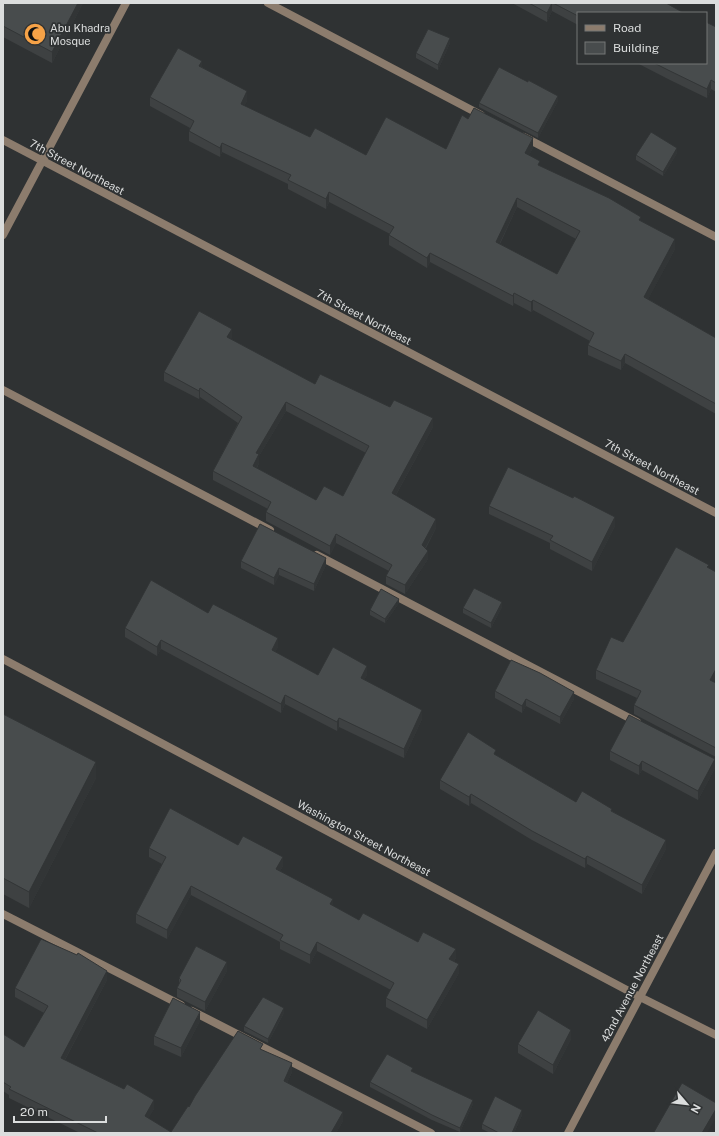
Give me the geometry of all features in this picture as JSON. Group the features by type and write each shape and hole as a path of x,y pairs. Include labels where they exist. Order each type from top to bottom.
{"street":[{"path":"3,234 126,3"},
{"path":"268,3 485,117"},
{"path":"520,135 716,238"},
{"name":"7th Street Northeast","path":"3,140 716,513"},
{"path":"3,390 278,534"},
{"path":"307,549 645,726"},
{"name":"Washington Street Northeast","path":"3,659 640,997 716,1035"},
{"name":"42nd Avenue Northeast","path":"568,1133 716,853"},
{"path":"3,914 431,1133"}],"building":[{"name":"Abu Khadra Mosque","path":"3,3 78,3 52,52 3,26"},
{"path":"529,3 552,3 547,13"},
{"path":"553,3 666,3 682,12 577,12 577,15"},
{"path":"707,22 716,27 716,83 711,80 707,89 656,64 707,64"},
{"path":"428,29 450,38 438,65 416,53"},
{"path":"178,48 202,61 199,66 247,91 241,104 310,137 315,128 366,155 386,117 446,149 462,115 468,119 474,108 533,138 525,153 540,161 538,165 609,198 641,217 639,220 675,239 644,297 716,338 716,404 625,354 621,361 588,345 594,333 533,300 531,302 514,293 513,296 430,253 427,258 389,235 394,227 329,192 326,199 288,180 291,175 222,143 220,148 189,131 194,121 150,97","holes":["517,198 580,231 557,274 496,242"]},
{"path":"499,67 558,96 538,133 479,103"},
{"path":"651,132 677,148 663,172 636,155"},
{"path":"199,311 232,329 227,337 315,384 320,374 390,407 394,400 433,418 392,493 436,519 422,545 428,551 405,585 386,576 392,565 336,534 330,546 266,512 271,502 213,471 242,417 200,388 199,391 164,372","holes":["286,402 369,446 343,496 324,486 316,500 253,466 259,454 256,453"]},
{"path":"508,467 573,498 574,496 615,517 592,562 550,540 553,536 489,506"},
{"path":"260,524 326,558 314,584 279,568 274,578 241,561"},
{"path":"676,547 709,565 707,567 716,572 716,669 710,680 716,683 716,748 634,705 641,691 596,670 611,637 623,642"},
{"path":"151,580 208,613 213,604 278,638 272,650 318,675 333,647 367,666 361,678 422,710 404,749 339,718 337,722 285,695 281,704 161,640 157,647 125,628"},
{"path":"474,588 502,602 491,623 463,608"},
{"path":"381,589 399,599 385,619 370,610"},
{"path":"511,660 540,673 574,692 560,717 526,699 522,706 495,691"},
{"path":"3,714 96,762 29,892 3,878"},
{"path":"629,715 715,759 698,791 642,761 639,766 610,751"},
{"path":"468,732 496,750 494,754 576,802 582,791 612,809 611,811 666,840 642,885 587,856 585,859 532,831 471,794 469,797 440,780"},
{"path":"170,808 238,845 243,836 283,857 276,869 333,899 330,904 359,920 363,913 418,942 423,932 456,949 449,959 459,964 427,1020 386,998 394,983 317,942 310,955 280,940 283,935 191,886 167,930 136,914 166,857 149,848"},
{"path":"41,939 77,955 78,953 107,971 61,1058 124,1089 127,1084 154,1100 145,1116 171,1132 238,1031 263,1044 260,1049 292,1063 284,1081 343,1112 331,1133 98,1133 9,1089 11,1087 3,1082 3,1034 24,1047 48,1006 15,988"},
{"path":"196,946 227,962 205,1002 177,988 181,980 179,978"},
{"path":"263,997 284,1008 268,1039 244,1026"},
{"path":"173,998 200,1012 181,1048 154,1036"},
{"path":"538,1010 571,1030 553,1065 518,1044"},
{"path":"387,1054 413,1068 411,1071 473,1100 460,1128 370,1082"},
{"path":"682,1083 716,1103 716,1109 702,1133 654,1132"},
{"path":"495,1096 522,1110 512,1133 499,1133 482,1124"}],"place":[{"name":"Abu Khadra Mosque","path":"35,34"}]}
